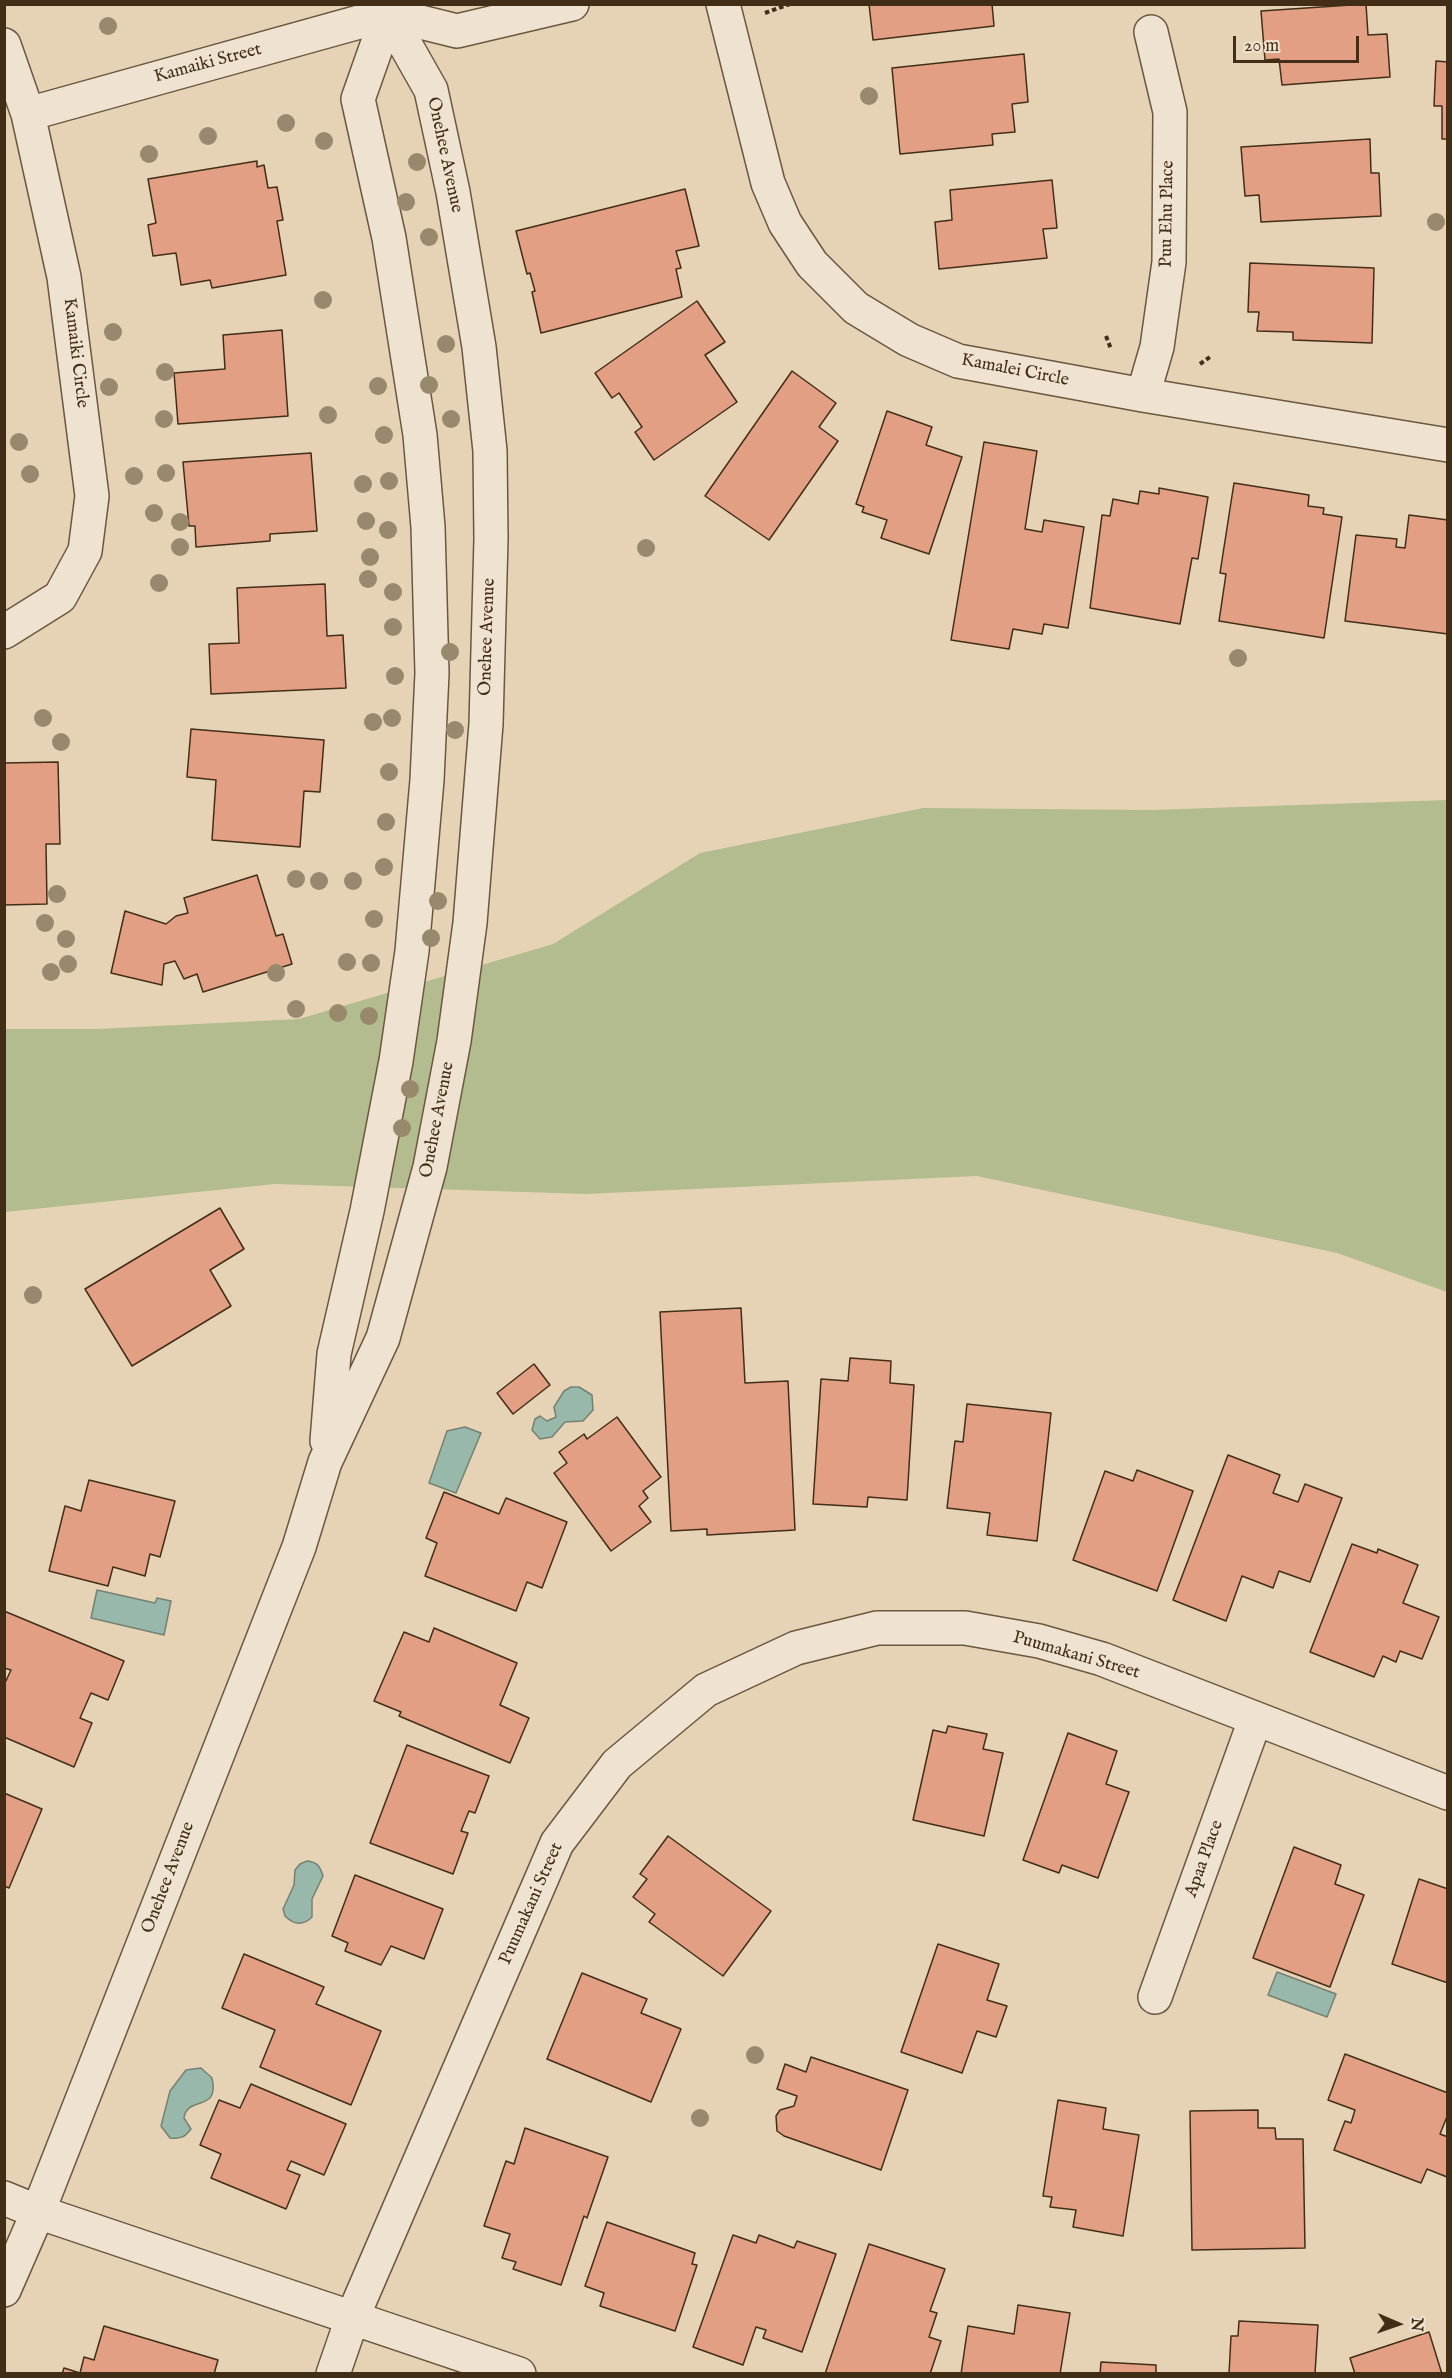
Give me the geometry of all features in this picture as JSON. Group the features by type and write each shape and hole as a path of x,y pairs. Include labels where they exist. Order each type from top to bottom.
{"street":[{"path":"393,9 457,31 572,4"},
{"name":"Kamalei Circle","path":"723,4 768,183 785,224 812,264 856,308 909,339 958,362 1448,445"},
{"name":"Kamaiki Street","path":"28,114 393,9"},
{"name":"Onehee Avenue","path":"325,1462 334,1354 367,1211 396,1061 412,951 427,780 432,685 428,527 420,435 389,238 358,99 393,9"},
{"name":"Onehee Avenue","path":"4,2290 38,2212 299,1547 325,1462 383,1338 430,1167 454,1041 470,923 486,724 491,538 490,451 479,347 453,192 431,90 393,9"},
{"name":"Puu Ehu Place","path":"1143,395 1157,347 1169,262 1170,112 1151,32"},
{"name":"Kamaiki Circle","path":"4,45 28,114 64,277 92,496 86,551 60,597 4,632"},
{"name":"Puumakani Street","path":"333,2373 352,2316 557,1844 616,1764 706,1690 796,1648 877,1628 965,1628 1039,1641 1102,1659 1448,1793"},
{"name":"Apaa Place","path":"1155,1997 1255,1720"},
{"path":"4,2198 38,2212 519,2373"}],"path":[{"path":"771,12 790,4"},
{"path":"1106,336 1113,353"},
{"path":"1194,368 1210,357"}],"green space":[{"path":"1447,800 1447,1292 1337,1253 977,1176 586,1194 275,1184 5,1212 5,1029 97,1029 299,1019 553,944 700,853 923,808 1151,810"}],"shaded area":[{"path":"571,1387 579,1387 592,1395 593,1410 583,1421 565,1422 552,1437 540,1439 532,1430 535,1419 540,1416 547,1421 556,1417 554,1407 564,1391"},
{"path":"465,1427 481,1433 456,1493 429,1483 447,1431"},
{"path":"97,1590 155,1603 157,1598 171,1601 164,1635 91,1618"},
{"path":"307,1861 318,1865 323,1876 312,1899 312,1917 305,1922 298,1923 285,1916 283,1909 294,1885 295,1870"},
{"path":"1277,1972 1336,1994 1327,2017 1268,1995"},
{"path":"201,2068 212,2078 211,2096 186,2111 184,2118 191,2129 187,2134 180,2138 170,2138 161,2126 170,2091 186,2070"}],"building":[{"path":"869,4 992,4 994,26 873,40"},
{"path":"1366,4 1368,35 1387,34 1390,77 1282,85 1279,59 1265,60 1261,11"},
{"path":"1024,54 1028,102 1012,104 1015,132 992,134 993,145 900,154 892,68"},
{"path":"1436,61 1448,62 1448,139 1442,139 1442,106 1434,106"},
{"path":"1370,139 1371,173 1379,173 1381,216 1261,222 1259,195 1245,196 1241,147"},
{"path":"257,161 257,167 264,165 268,188 277,187 283,220 277,221 286,275 212,288 210,280 181,285 176,253 153,256 148,225 156,223 148,179"},
{"path":"1052,180 1057,228 1043,229 1047,258 939,269 935,222 952,220 950,190"},
{"path":"685,189 699,246 676,251 681,268 676,269 682,297 541,333 532,292 535,291 530,273 527,274 516,231"},
{"path":"1250,263 1374,268 1372,343 1293,340 1293,332 1257,331 1259,312 1248,312"},
{"path":"697,301 725,342 705,355 737,402 654,460 635,432 642,427 619,393 612,398 595,373"},
{"path":"282,330 288,416 178,424 174,373 225,369 223,335"},
{"path":"792,371 836,403 819,427 838,441 769,540 705,496"},
{"path":"887,411 932,427 926,445 962,457 929,554 881,538 887,520 862,512 864,507 856,504"},
{"path":"984,442 1037,451 1025,529 1042,532 1044,520 1084,527 1068,628 1044,624 1042,634 1013,629 1009,649 951,640"},
{"path":"311,453 317,531 270,534 270,541 196,547 195,526 189,526 183,462"},
{"path":"1234,483 1309,495 1308,506 1324,508 1323,514 1342,517 1324,638 1219,621 1226,574 1220,573"},
{"path":"1159,488 1208,497 1198,559 1192,558 1180,624 1090,608 1102,515 1110,516 1113,499 1138,504 1140,491 1159,494"},
{"path":"1409,515 1448,520 1448,634 1345,621 1356,535 1397,539 1396,547 1405,548"},
{"path":"325,584 327,636 343,635 346,688 211,694 209,644 239,643 237,588"},
{"path":"191,729 324,740 320,792 304,791 300,847 212,840 216,780 187,777"},
{"path":"58,762 60,844 46,844 47,904 4,905 4,763"},
{"path":"257,875 276,936 283,934 292,964 203,992 197,974 184,979 175,961 164,964 162,985 111,973 125,911 166,924 176,916 188,913 184,898"},
{"path":"220,1208 244,1249 210,1270 231,1306 132,1366 85,1289"},
{"path":"741,1308 745,1383 788,1381 795,1530 707,1535 707,1529 671,1531 660,1312"},
{"path":"850,1358 891,1361 890,1383 914,1385 907,1500 868,1497 867,1507 813,1504 821,1379 848,1381"},
{"path":"534,1364 550,1385 513,1414 497,1393"},
{"path":"967,1404 1051,1413 1037,1541 987,1535 990,1513 947,1508 955,1441 963,1442"},
{"path":"617,1417 661,1477 643,1491 648,1498 639,1506 651,1522 611,1551 554,1473 567,1463 559,1452 584,1434 587,1439"},
{"path":"1228,1455 1280,1475 1273,1493 1298,1502 1305,1484 1342,1498 1310,1582 1279,1571 1273,1588 1242,1576 1226,1621 1173,1600"},
{"path":"1137,1470 1193,1491 1157,1591 1073,1560 1105,1471 1133,1481"},
{"path":"89,1480 175,1501 160,1557 150,1554 145,1576 113,1567 108,1586 49,1571 65,1506 81,1511"},
{"path":"444,1492 499,1514 506,1498 567,1522 542,1588 527,1582 516,1611 425,1576 437,1543 426,1538"},
{"path":"1352,1544 1377,1553 1378,1549 1418,1565 1403,1603 1439,1617 1422,1659 1400,1651 1396,1662 1383,1656 1374,1677 1310,1652"},
{"path":"4,1611 124,1661 108,1700 91,1693 80,1718 92,1723 74,1767 4,1737 4,1685 11,1670 4,1668"},
{"path":"434,1628 517,1663 500,1705 529,1718 510,1763 399,1716 401,1712 374,1701 404,1632 429,1642"},
{"path":"948,1726 987,1734 983,1749 1003,1753 984,1836 913,1820 933,1730 946,1733"},
{"path":"1068,1733 1117,1751 1106,1784 1129,1792 1098,1878 1062,1865 1059,1873 1023,1860"},
{"path":"407,1745 489,1776 475,1813 469,1811 461,1831 468,1833 453,1874 370,1843"},
{"path":"4,1793 42,1809 9,1888 4,1886"},
{"path":"668,1836 771,1911 723,1976 649,1922 655,1914 633,1897 647,1879 640,1874"},
{"path":"1294,1847 1341,1865 1335,1884 1364,1895 1330,1987 1253,1958"},
{"path":"355,1875 443,1909 424,1959 391,1946 381,1965 345,1951 348,1943 332,1936"},
{"path":"1419,1879 1448,1889 1448,1983 1392,1964"},
{"path":"938,1944 999,1964 987,2000 1007,2006 996,2037 977,2031 962,2073 901,2052"},
{"path":"244,1954 324,1987 316,2004 381,2031 351,2105 260,2067 275,2030 222,2008"},
{"path":"582,1973 647,1999 641,2013 681,2029 651,2102 547,2059"},
{"path":"1345,2054 1448,2093 1448,2114 1440,2134 1448,2137 1447,2177 1427,2169 1421,2183 1334,2150 1345,2121 1351,2123 1355,2110 1328,2100"},
{"path":"811,2057 908,2090 881,2170 784,2136 777,2131 776,2116 780,2110 794,2106 797,2096 777,2089 785,2064 806,2072"},
{"path":"251,2084 346,2124 324,2175 291,2161 287,2170 300,2175 286,2209 211,2178 221,2154 200,2145 219,2100 240,2108"},
{"path":"1058,2100 1106,2108 1103,2129 1139,2135 1123,2236 1073,2227 1076,2210 1050,2207 1052,2197 1043,2196"},
{"path":"1258,2110 1258,2128 1275,2128 1276,2139 1303,2139 1305,2248 1192,2250 1190,2111"},
{"path":"525,2128 608,2157 587,2218 584,2216 561,2285 513,2269 516,2262 502,2258 510,2234 484,2226 506,2161 514,2164"},
{"path":"607,2222 695,2253 692,2264 697,2265 675,2331 600,2306 604,2293 585,2286"},
{"path":"733,2235 756,2243 759,2235 794,2248 797,2241 836,2254 802,2352 763,2338 766,2330 756,2327 743,2365 693,2347"},
{"path":"869,2244 945,2269 930,2311 937,2313 929,2337 941,2341 930,2374 825,2374"},
{"path":"1018,2305 1070,2313 1060,2374 961,2374 968,2326 1014,2334"},
{"path":"1239,2321 1318,2325 1315,2374 1229,2374 1231,2336 1238,2336"},
{"path":"104,2326 218,2360 214,2374 62,2374 64,2368 80,2373 84,2357 94,2360"},
{"path":"1429,2332 1442,2374 1355,2374 1350,2358"},
{"path":"1101,2362 1156,2365 1156,2374 1100,2374"}]}
